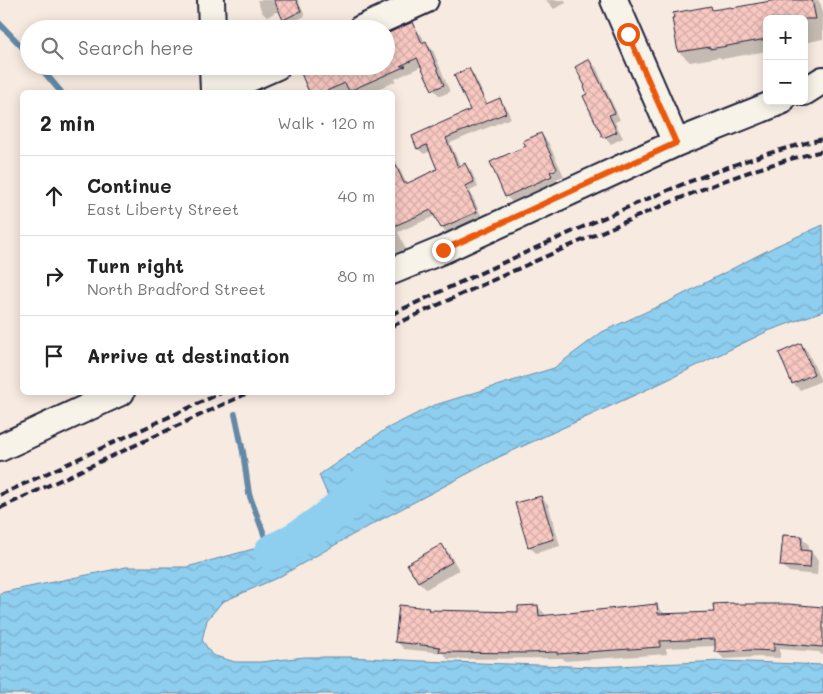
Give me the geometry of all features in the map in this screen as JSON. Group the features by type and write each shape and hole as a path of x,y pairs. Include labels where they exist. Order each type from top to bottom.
{"street":[{"path":"211,0 212,20"},
{"path":"381,20 425,0"},
{"path":"614,0 676,143"},
{"path":"213,75 214,90"},
{"path":"223,90 257,75"},
{"path":"808,89 823,80"},
{"path":"395,270 443,250 676,143 771,105"},
{"path":"0,448 115,395"}],"water":[{"path":"823,225 823,311 768,331 661,383 499,457 354,534 279,577 222,602 207,620 202,640 212,655 235,662 261,662 305,657 350,657 596,667 722,661 823,665 823,694 0,694 0,593 126,567 187,567 268,545 337,517 319,475 386,429 432,406 554,368 602,332 672,300 776,246"}],"building":[{"path":"274,0 296,0 301,11 283,20"},
{"path":"776,0 812,0 816,19 808,19 808,15 763,15 763,40 710,49 710,47 678,52 672,18 674,18 673,13 711,6 712,10"},
{"path":"413,22 422,43 426,41 444,85 432,90 417,58 400,66 406,66 395,71 395,30"},
{"path":"589,59 615,113 609,115 617,132 603,138 583,96 587,94 585,86 575,67"},
{"path":"469,68 486,104 500,98 506,113 446,138 458,167 465,163 474,182 465,186 477,212 441,228 431,210 395,226 395,164 404,183 408,183 437,169 427,145 417,149 412,136 470,110 454,75"},
{"path":"302,75 385,75 351,90 348,90 345,83 329,90 308,90"},
{"path":"541,133 557,169 550,172 552,176 505,197 490,162 526,146 523,141"},
{"path":"801,343 814,374 792,384 779,353"},
{"path":"541,496 554,539 528,547 515,503"},
{"path":"783,535 802,536 801,550 811,551 810,568 780,566"},
{"path":"442,544 452,562 418,582 407,564"},
{"path":"733,603 823,607 823,647 774,643 774,651 715,652 715,639 660,641 660,647 557,654 557,652 439,652 440,647 395,642 399,605 429,608 428,610 518,612 518,606 538,605 539,616 657,604 658,614 714,612 713,604"}],"waterway":[{"path":"0,24 20,45"},
{"path":"47,75 59,90"},
{"path":"235,414 249,494 268,545 268,553"},
{"path":"272,552 285,546 324,520 371,479"}],"railway":[{"path":"395,313 667,191 744,161 823,139"},
{"path":"395,325 558,251 691,194 769,165 823,151"},
{"path":"0,495 217,395"},
{"path":"0,508 244,395"}],"route":[{"path":"443,250 676,143 628,34"}]}
